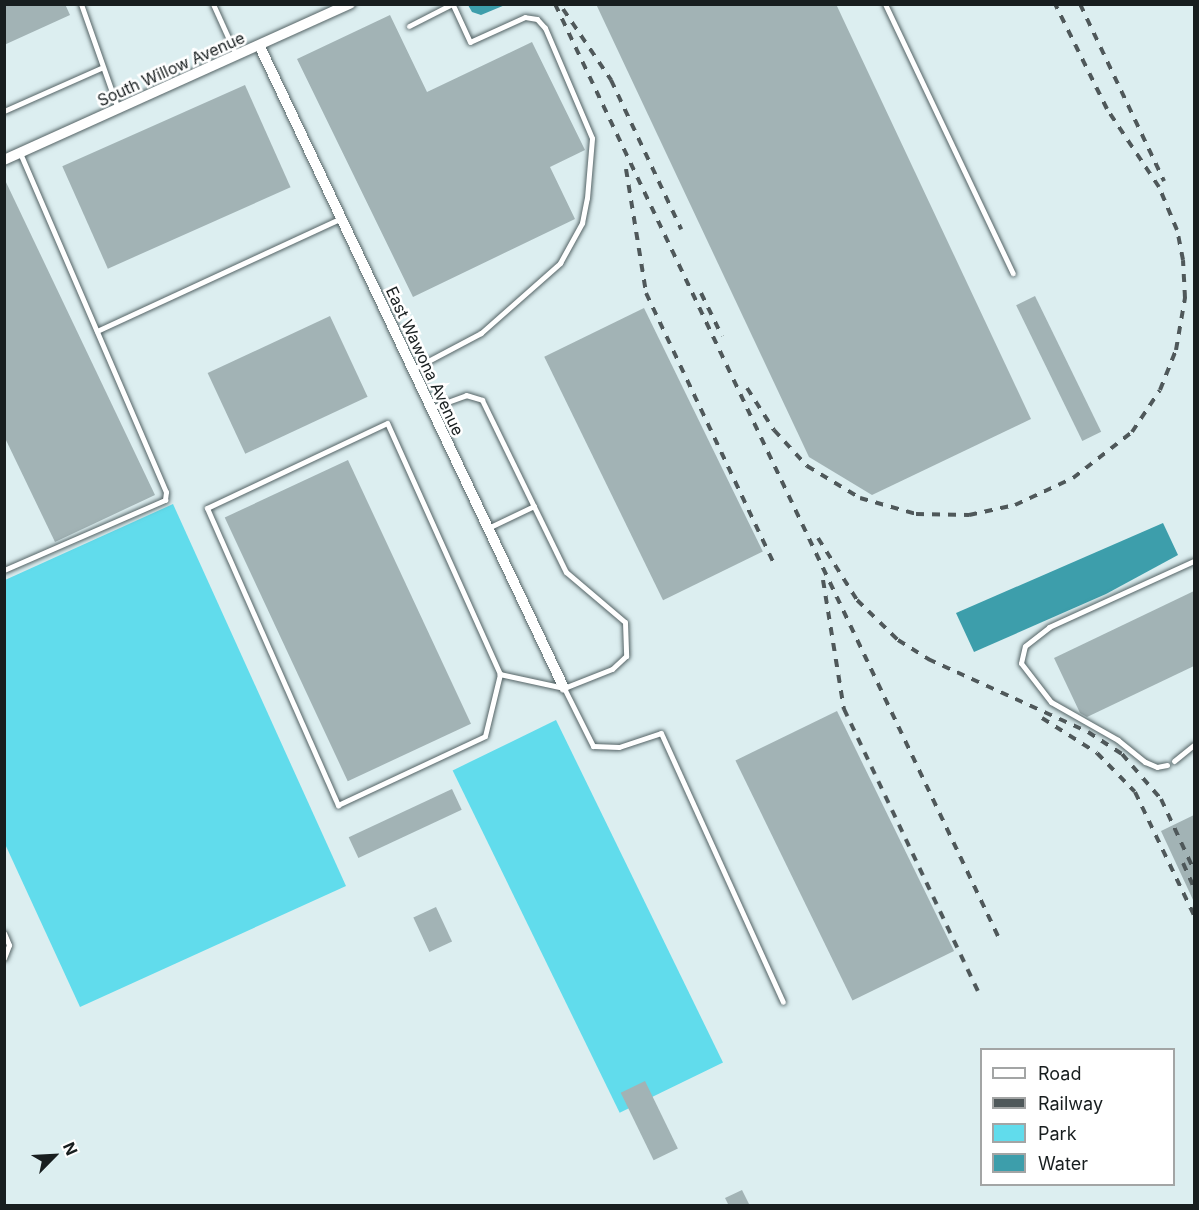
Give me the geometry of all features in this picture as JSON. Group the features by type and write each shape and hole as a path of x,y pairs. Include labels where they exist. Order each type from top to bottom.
{"street":[{"name":"South Willow Avenue","path":"4,160 260,47 350,4"},
{"name":"East Wawona Avenue","path":"260,47 564,688"}],"lane":[{"path":"81,4 95,35 101,68 118,109"},
{"path":"213,4 237,57"},
{"path":"885,4 1013,273"},
{"path":"409,26 452,5 470,42 525,17 537,19 545,28 592,138 587,198 582,223 560,263 481,333 412,369"},
{"path":"4,111 101,68"},
{"path":"4,570 165,500 166,492 20,153"},
{"path":"97,331 341,218"},
{"path":"431,408 466,395 482,400 566,572 625,622 627,656 612,669 564,688 500,674"},
{"path":"387,423 500,674 485,736 338,805 207,508 387,423"},
{"path":"488,528 534,506"},
{"path":"1167,765 1157,767 1145,762 1118,740 1051,702 1021,663 1025,646 1049,627 1194,561"},
{"path":"564,688 593,746 619,747 661,733 783,1002"},
{"path":"1173,761 1194,745"},
{"path":"4,933 9,945 4,958"}],"green space":[{"path":"173,504 346,886 80,1007 5,844 5,580"},
{"path":"556,720 723,1062 620,1113 453,770"}],"water":[{"path":"468,5 505,5 481,15 472,12"},
{"path":"1163,523 1178,555 1106,594 974,652 956,613"}],"building":[{"path":"4,4 65,4 70,15 4,45"},
{"path":"596,4 836,4 1031,419 872,495 809,457"},
{"path":"390,15 427,92 532,42 585,150 550,167 575,219 413,297 297,59"},
{"path":"245,85 291,187 108,269 62,166"},
{"path":"4,178 155,495 55,542 4,436"},
{"path":"1035,296 1101,432 1082,441 1016,305"},
{"path":"644,308 763,552 663,600 544,357"},
{"path":"330,316 368,397 245,454 208,373"},
{"path":"348,460 471,724 348,781 225,517"},
{"path":"1194,591 1194,666 1087,717 1080,713 1054,658"},
{"path":"837,711 954,951 852,1001 735,761"},
{"path":"452,789 462,810 358,858 349,837"},
{"path":"1194,815 1194,902 1161,831"},
{"path":"436,907 452,941 429,952 413,918"},
{"path":"645,1081 678,1148 654,1160 621,1093"},
{"path":"742,1190 750,1206 729,1206 725,1198"}],"railway":[{"path":"555,4 998,936"},
{"path":"747,388 774,430 807,466 860,498 916,514 969,515 1015,505 1073,478 1132,432 1160,390 1176,350 1185,298 1183,260 1177,230 1159,187 1107,109 1055,4"},
{"path":"1080,4 1164,181"},
{"path":"563,9 611,80 681,229"},
{"path":"626,169 646,293 773,562"},
{"path":"701,293 722,336"},
{"path":"818,538 857,600 898,640 928,659 1088,732 1122,754 1161,799 1194,870"},
{"path":"823,580 844,709 981,998"},
{"path":"1042,718 1097,753 1135,792 1194,915"},
{"path":"1183,863 1194,888"}]}
